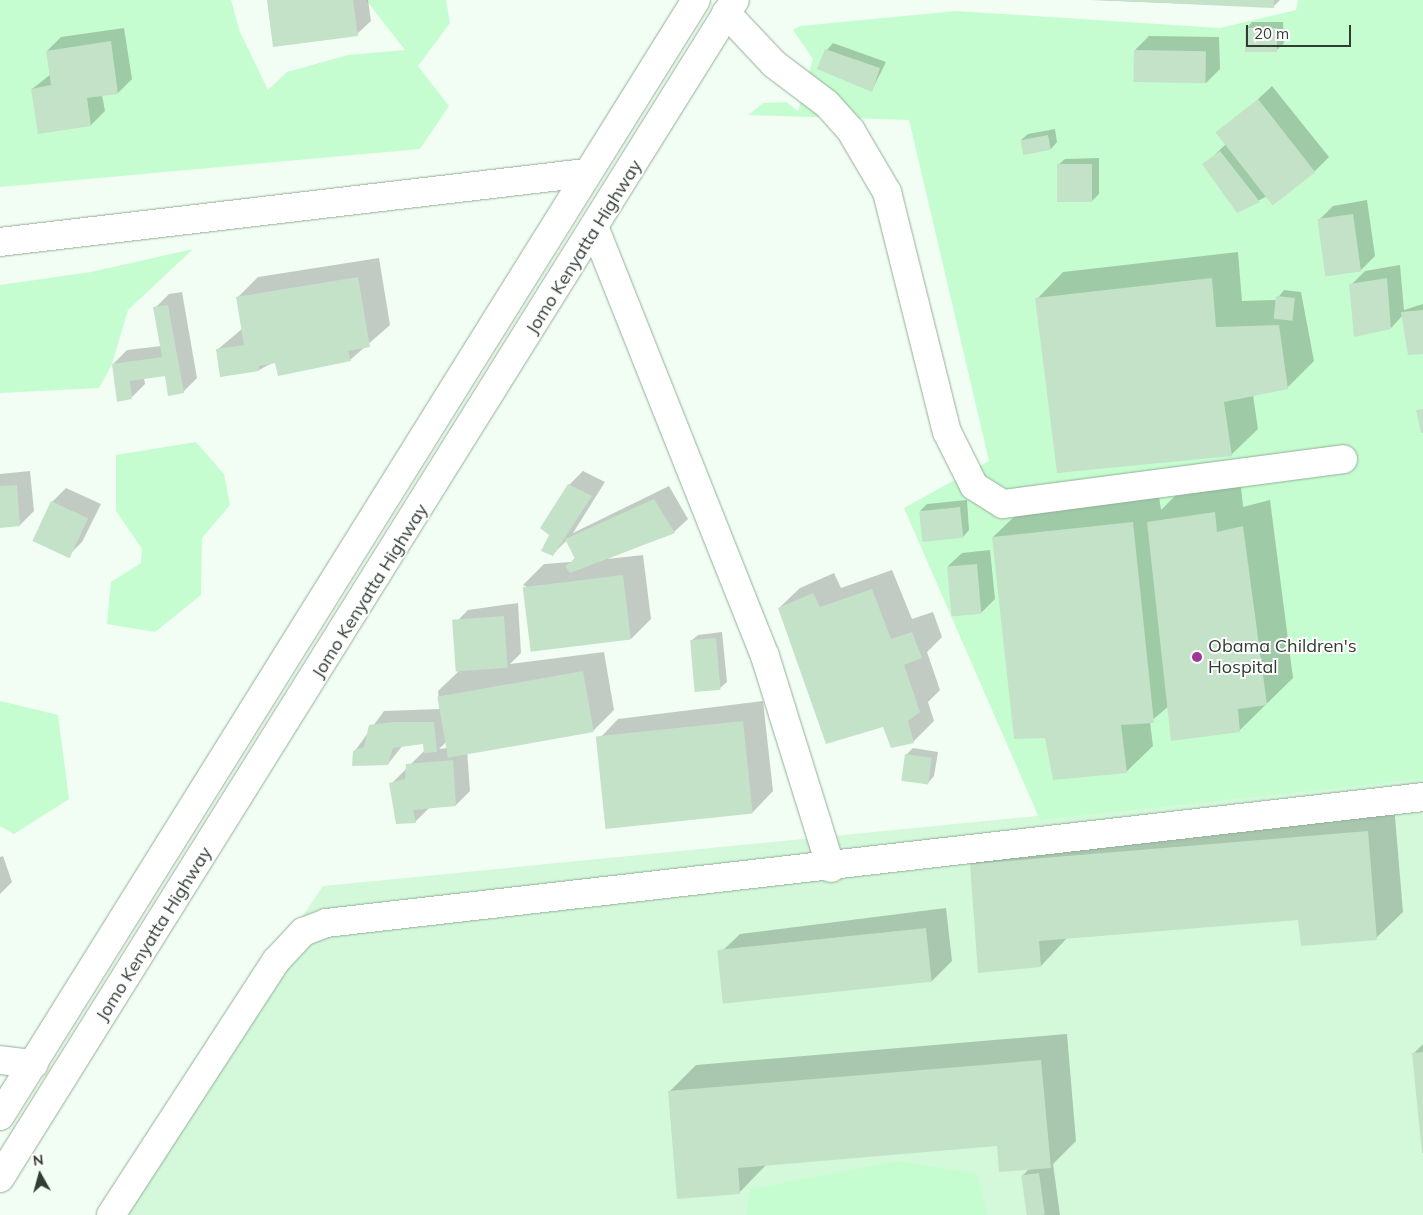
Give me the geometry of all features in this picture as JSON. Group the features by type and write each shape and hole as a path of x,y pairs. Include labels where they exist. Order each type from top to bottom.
{"main road":[{"name":"Jomo Kenyatta Highway","path":"0,1116 313,620 586,173 696,0"},
{"name":"Jomo Kenyatta Highway","path":"0,1178 595,229 731,7"},
{"path":"731,7 774,64 833,111 851,131 887,192 947,432 974,486 1003,504 1343,459"},
{"path":"0,242 586,173"},
{"path":"595,229 765,656 831,868"},
{"path":"111,1215 270,970 303,932 355,918 831,868 1423,797"},
{"path":"0,1060 34,1064"}],"shaded area":[{"path":"0,0 231,0 240,32 268,90 287,72 348,55 405,50 366,0 446,0 450,23 418,66 449,106 420,149 0,187"},
{"path":"1298,0 1423,0 1423,779 1040,820 904,508 989,461 909,120 748,115 763,103 786,102 798,111 813,59 793,30 800,26 956,11 1220,28 1296,10"},
{"path":"193,249 128,310 112,364 99,388 0,393 0,285 91,272"},
{"path":"196,442 224,474 230,505 202,538 201,595 155,632 107,624 111,582 141,563 142,549 116,511 116,455"},
{"path":"1423,486 1423,1215 98,1215 323,886 1037,816"},
{"path":"0,701 58,715 69,799 14,834 0,826"},
{"path":"897,1161 976,1173 988,1215 746,1215 750,1189"}],"building":[{"path":"267,0 353,0 358,36 273,47"},
{"path":"1099,0 1274,0 1274,8"},
{"path":"1245,28 1277,28 1277,52 1245,52"},
{"path":"111,41 118,94 87,98 91,126 38,134 31,89 51,85 46,51"},
{"path":"825,49 880,68 872,92 817,69"},
{"path":"1134,50 1206,51 1205,83 1133,82"},
{"path":"1258,99 1315,172 1273,206 1215,132"},
{"path":"1048,135 1051,150 1023,155 1021,140"},
{"path":"1220,151 1260,202 1237,213 1202,164"},
{"path":"1057,164 1092,164 1092,202 1057,202"},
{"path":"1353,214 1361,271 1325,276 1317,219"},
{"path":"358,277 370,347 348,351 351,361 278,376 275,363 259,366 259,371 220,377 216,349 244,345 236,297"},
{"path":"1212,278 1216,327 1279,325 1288,389 1224,402 1232,456 1057,473 1035,298"},
{"path":"1387,278 1391,329 1354,337 1349,284"},
{"path":"1276,296 1295,298 1292,321 1274,319"},
{"path":"168,305 184,393 168,396 165,376 130,381 132,399 117,402 112,364 162,357 153,307"},
{"path":"1423,310 1423,354 1408,355 1401,312"},
{"path":"1423,409 1423,433 1421,433 1416,410"},
{"path":"568,484 592,496 553,556 541,551 549,535 540,528"},
{"path":"17,485 20,526 0,528 0,486"},
{"path":"654,499 675,533 570,573 565,566 575,559 565,539"},
{"path":"51,501 88,518 70,558 32,541"},
{"path":"960,507 963,538 922,542 919,511"},
{"path":"1215,512 1217,532 1243,526 1267,705 1238,709 1240,732 1171,741 1147,522"},
{"path":"1133,522 1154,723 1121,725 1127,773 1053,780 1045,738 1014,739 992,537"},
{"path":"977,564 981,614 951,616 947,567"},
{"path":"623,575 631,640 531,652 523,587"},
{"path":"872,589 891,639 912,632 922,658 904,665 920,712 908,721 914,743 891,748 883,727 826,744 778,608 813,593 820,607"},
{"path":"504,616 508,668 456,672 452,620"},
{"path":"716,638 721,690 695,692 690,640"},
{"path":"583,671 594,732 448,758 437,697"},
{"path":"743,721 753,813 606,829 596,736"},
{"path":"394,722 434,722 437,752 424,753 423,744 393,748 388,765 352,766 353,751 364,747 369,725"},
{"path":"905,754 932,758 928,784 901,781"},
{"path":"453,760 456,806 413,810 416,823 396,824 389,783 405,779 406,764"},
{"path":"1368,831 1377,940 1301,946 1298,920 1039,941 1041,967 978,973 970,864"},
{"path":"926,928 932,982 723,1004 717,950"},
{"path":"1423,1052 1423,1153 1422,1153 1412,1053"},
{"path":"1041,1060 1051,1168 999,1172 997,1146 738,1168 740,1194 677,1199 668,1091"},
{"path":"1039,1173 1045,1215 1027,1215 1021,1176"}],"place":[{"name":"Obama Children's Hospital","path":"1197,657"}]}
